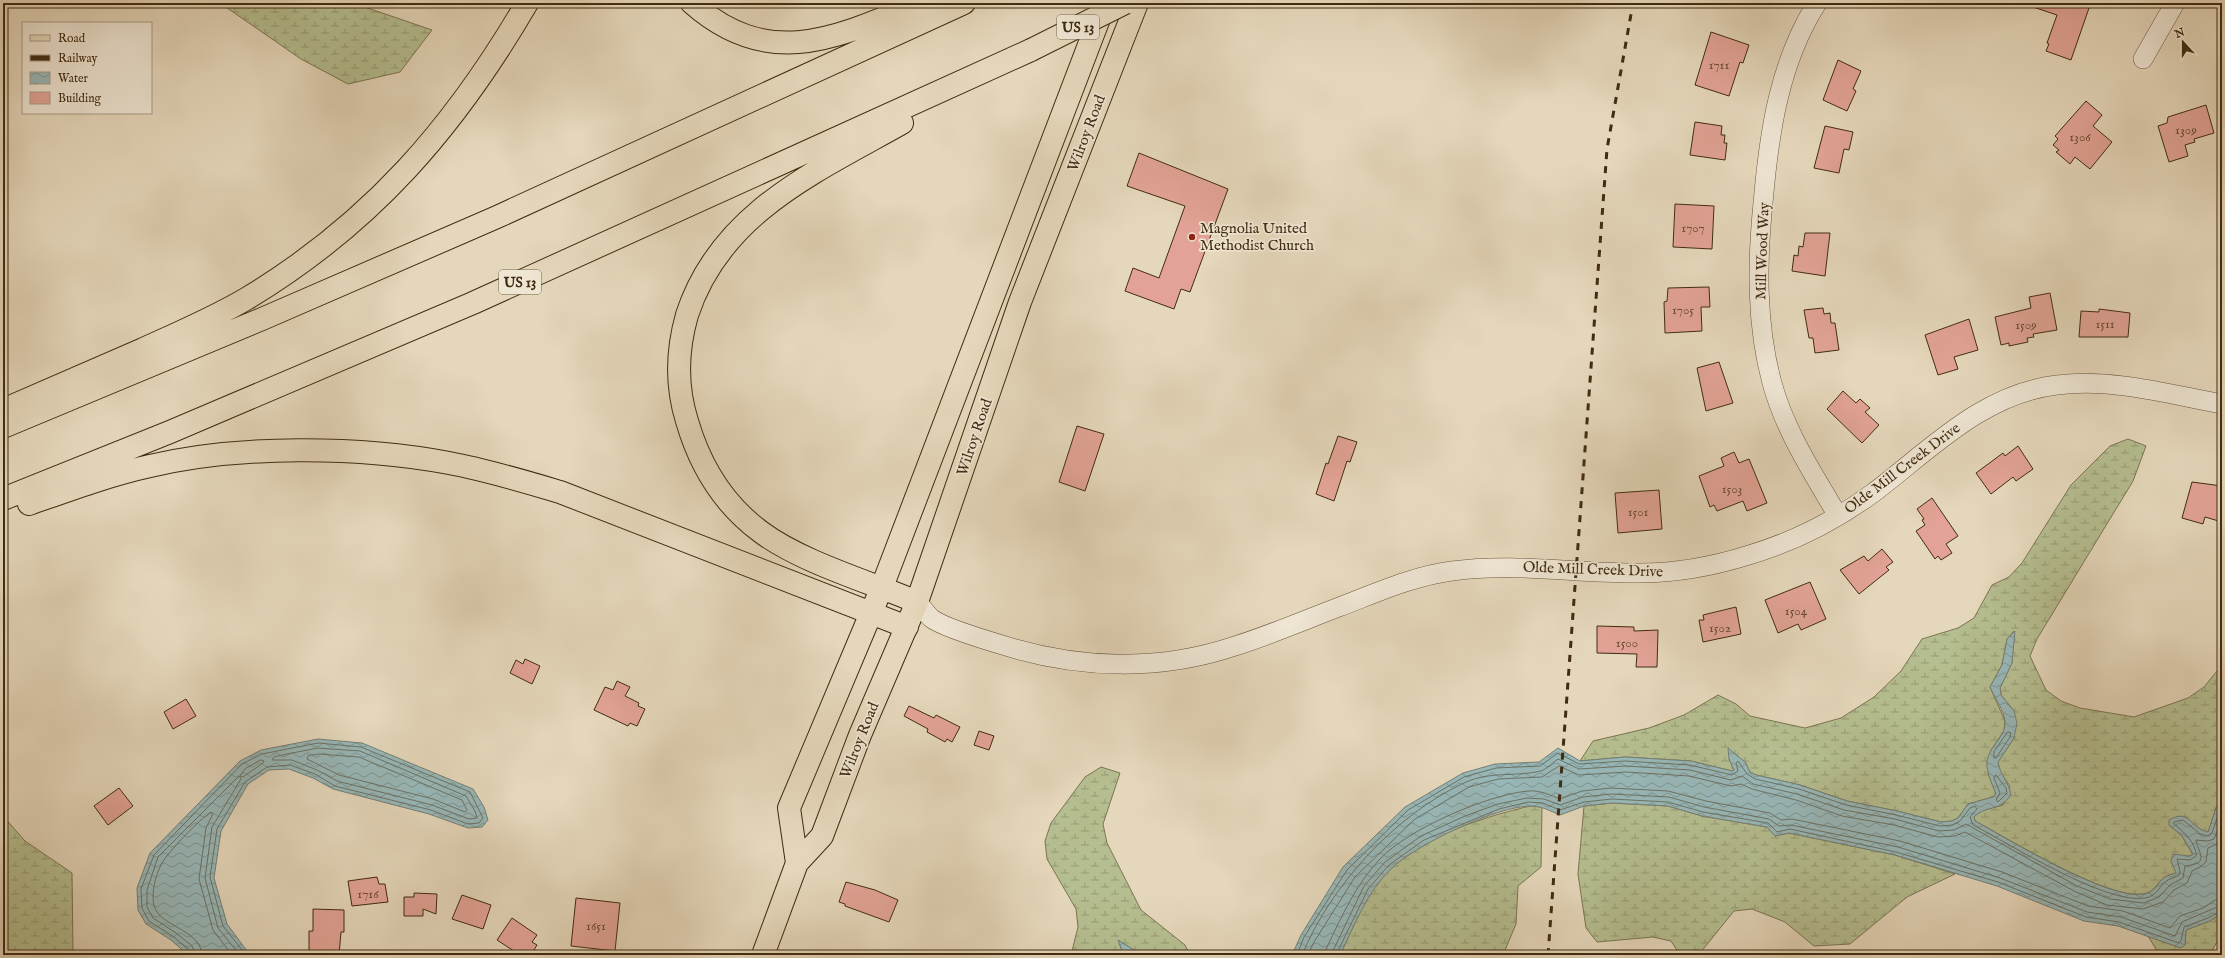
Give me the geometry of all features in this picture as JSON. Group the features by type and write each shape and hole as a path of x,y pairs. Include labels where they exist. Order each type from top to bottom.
{"main road":[{"path":"3,410 196,325 238,304 291,270 343,231 383,196 420,157 459,109 498,53 527,3"},
{"path":"692,3 710,19 731,31 754,40 781,44 822,39 875,22 920,3"},
{"path":"3,427 262,319 498,217 964,3"},
{"name":"Wilroy Road","path":"797,863 789,808 870,612 882,587 1105,3"},
{"name":"US 13","path":"3,499 170,432 473,303 1030,50 1125,3"},
{"name":"Wilroy Road","path":"762,955 797,863 822,836 860,735 917,602 1020,302 1137,3"},
{"path":"917,602 786,548 739,514 720,492 704,467 695,447 683,408 679,374 679,354 684,326 693,297 706,270 720,249 744,223 770,201 804,179 1030,50"},
{"path":"3,512 94,482 150,466 197,457 270,451 332,451 403,456 448,463 504,475 560,492 907,627"}],"street":[{"name":"Mill Wood Way","path":"1817,3 1796,42 1786,69 1775,108 1767,156 1758,256 1759,299 1765,349 1772,384 1783,417 1795,442 1838,516"},
{"path":"2143,59 2175,3"},
{"name":"Olde Mill Creek Drive","path":"917,602 933,620 989,641 1054,658 1095,664 1128,665 1161,662 1234,647 1406,581 1442,572 1479,567 1519,566 1638,573 1676,571 1714,565 1751,555 1816,528 1838,516 1871,494 1968,418 1993,404 2025,391 2054,385 2083,383 2128,386 2222,404"},
{"path":"907,627 933,620"}],"green space":[{"path":"220,3 353,3 432,30 400,72 348,84 301,59"},
{"path":"2128,439 2146,446 2133,481 2037,639 2030,656 2046,690 2061,701 2080,708 2134,717 2188,698 2204,687 2222,665 2222,806 2216,808 2208,833 2202,831 2184,816 2169,825 2182,836 2193,855 2171,861 2177,873 2162,879 2154,889 2148,893 2128,894 2084,879 2034,854 1975,821 1974,817 1980,811 2003,805 2010,786 2000,772 1998,762 2014,738 2014,711 2001,695 2000,688 2012,663 2014,631 2007,639 2002,665 1990,687 2005,721 2004,731 1991,750 1988,773 1996,794 1993,797 1968,804 1958,818 1952,821 1941,822 1847,801 1800,785 1756,775 1750,772 1745,762 1729,759 1734,770 1732,771 1691,761 1625,757 1580,761 1593,741 1649,728 1684,715 1718,695 1736,704 1750,716 1805,728 1841,718 1874,697 1901,671 1922,639 1958,628 1974,618 1992,585 2009,577 2022,563 2071,485 2110,446"},
{"path":"1101,767 1120,773 1103,824 1107,843 1141,910 1185,945 1190,955 1142,955 1119,941 1122,951 1126,955 1071,955 1078,927 1076,909 1047,859 1045,841 1051,823 1085,777"},
{"path":"1612,803 1668,806 1702,816 1767,827 1775,836 1789,833 1895,855 1955,874 1907,897 1850,944 1814,946 1785,922 1752,909 1734,911 1700,953 1680,955 1671,941 1653,937 1597,942 1586,928 1578,874 1584,806"},
{"path":"1530,806 1542,807 1541,867 1518,886 1516,924 1503,955 1340,955 1371,892 1385,874 1402,859 1421,846 1442,835 1486,818"},
{"path":"3,816 25,841 72,873 73,955 3,955"},
{"path":"2222,913 2222,932 2210,955 2157,955 2157,951 2148,936 2181,948 2185,944 2186,930 2210,921"}],"water":[{"path":"2015,631 2012,663 2000,688 2001,695 2014,711 2017,723 2014,738 1998,762 2011,795 2002,804 1979,813 1974,817 1975,821 2034,854 2084,879 2128,894 2144,894 2154,889 2165,877 2176,873 2171,861 2173,854 2189,856 2193,854 2182,836 2169,825 2169,820 2181,816 2186,817 2197,827 2208,832 2216,808 2222,806 2222,913 2210,921 2186,930 2185,945 2181,948 2118,926 2084,921 1997,886 1895,855 1789,833 1775,836 1767,827 1702,816 1668,806 1612,803 1584,806 1560,815 1539,807 1531,806 1516,808 1498,812 1457,828 1418,849 1403,859 1382,878 1362,910 1340,955 1292,955 1301,935 1343,867 1405,807 1463,773 1495,764 1539,762 1558,748 1580,761 1625,757 1691,761 1732,771 1734,770 1729,759 1728,748 1745,762 1750,772 1756,775 1800,785 1847,801 1941,822 1952,821 1958,818 1968,804 1993,797 1996,794 1988,774 1987,761 1988,756 2001,736 2005,726 2005,721 2001,708 1990,687 2002,665 2007,639"},
{"path":"318,739 362,743 473,789 484,807 488,820 482,827 468,828 429,814 333,789 313,778 289,769 269,770 248,784 221,831 214,878 227,924 250,955 188,955 171,940 146,924 138,910 137,888 150,853 240,761 261,750"},
{"path":"1118,940 1142,955 1126,955 1122,951"}],"building":[{"path":"2028,3 2075,3 2089,8 2071,60 2046,51 2049,44 2047,43 2057,15 2027,5"},
{"path":"1711,32 1749,45 1743,63 1740,62 1729,96 1695,85"},
{"path":"1838,60 1861,71 1853,89 1856,91 1847,111 1823,100"},
{"path":"2086,101 2102,115 2093,126 2112,142 2090,169 2075,157 2070,164 2056,152 2059,150 2053,145 2058,139 2055,136"},
{"path":"2206,105 2214,133 2194,139 2195,142 2185,145 2188,156 2169,162 2158,126 2167,123 2168,117"},
{"path":"1695,122 1722,126 1721,135 1725,135 1724,143 1727,143 1725,160 1690,155"},
{"path":"1825,126 1853,132 1849,150 1844,149 1839,173 1814,168"},
{"name":"Magnolia United Methodist Church","path":"1139,153 1228,189 1190,292 1181,289 1174,309 1125,291 1133,268 1159,278 1185,206 1127,186"},
{"path":"1675,204 1714,206 1712,249 1673,247"},
{"path":"1805,233 1830,233 1825,276 1792,271 1794,255 1798,256 1799,246 1803,247"},
{"path":"1709,287 1710,307 1701,307 1702,331 1665,333 1664,302 1667,301 1668,288"},
{"path":"2050,293 2057,330 2033,334 2034,337 2027,338 2028,342 2009,346 2009,343 2001,345 1995,317 2031,308 2029,297"},
{"path":"1823,308 1824,314 1830,313 1831,323 1835,323 1839,350 1815,353 1813,338 1809,338 1804,310"},
{"path":"2099,309 2130,313 2128,337 2079,337 2081,311 2099,312"},
{"path":"1969,319 1978,350 1954,357 1958,369 1938,375 1925,335"},
{"path":"1719,362 1733,403 1706,411 1697,368"},
{"path":"1843,391 1856,403 1860,399 1870,408 1865,412 1879,425 1862,443 1827,409"},
{"path":"1077,426 1104,434 1085,491 1059,482"},
{"path":"1338,436 1357,442 1350,462 1347,461 1334,501 1316,494 1326,463 1328,464"},
{"path":"2018,446 2033,469 2016,481 2013,477 1991,494 1976,473 2003,453 2005,456"},
{"path":"1734,452 1739,463 1749,459 1767,503 1747,511 1743,501 1717,511 1714,505 1710,507 1699,476 1724,466 1721,458"},
{"path":"2192,482 2222,486 2222,522 2205,517 2203,524 2182,518"},
{"path":"1659,490 1662,529 1618,533 1615,493"},
{"path":"1932,498 1958,536 1946,544 1952,553 1941,560 1938,556 1935,559 1916,531 1925,525 1922,520 1924,519 1917,509"},
{"path":"1882,549 1893,562 1886,567 1889,570 1859,594 1840,570 1864,556 1868,561"},
{"path":"1810,582 1826,619 1801,630 1798,624 1778,633 1765,600"},
{"path":"1736,607 1741,634 1703,642 1699,620 1704,620 1703,615"},
{"path":"1597,626 1634,627 1634,631 1658,630 1657,667 1636,667 1637,654 1597,653"},
{"path":"525,659 540,666 532,684 510,673 516,660 523,664"},
{"path":"617,681 630,687 625,696 639,703 638,706 645,709 637,726 630,723 628,726 594,710 605,687 613,690"},
{"path":"186,699 196,716 173,729 164,712"},
{"path":"909,706 934,718 936,715 960,727 952,742 947,739 945,742 927,732 928,729 904,716"},
{"path":"979,731 994,736 989,750 974,745"},
{"path":"119,788 133,806 108,825 94,806"},
{"path":"377,877 379,884 385,884 388,902 352,906 348,881"},
{"path":"846,882 875,890 898,900 889,922 845,906 845,904 839,902"},
{"path":"414,893 437,894 436,914 423,909 423,916 404,916 404,897 414,897"},
{"path":"462,895 491,905 483,929 452,919"},
{"path":"576,898 620,903 615,951 571,946"},
{"path":"313,909 344,910 344,932 341,932 339,955 309,955 309,931 313,931"},
{"path":"512,918 537,935 532,942 537,945 531,955 520,955 497,940"}],"railway":[{"path":"1548,955 1607,149 1633,3"}],"place":[{"name":"Magnolia United Methodist Church","path":"1192,237"}]}
